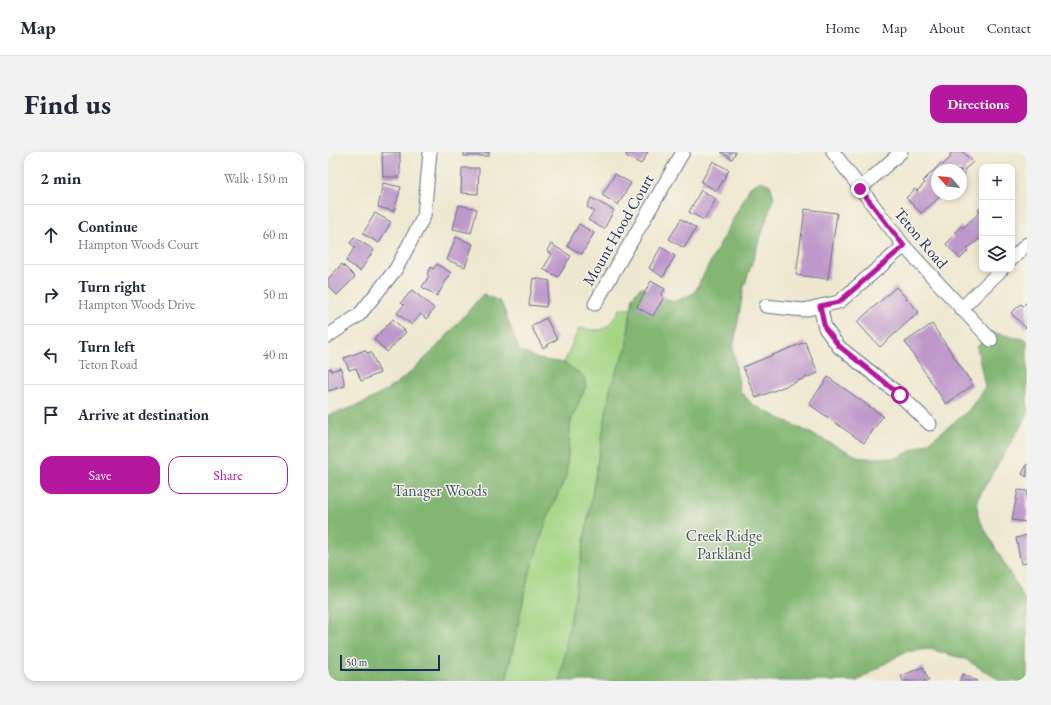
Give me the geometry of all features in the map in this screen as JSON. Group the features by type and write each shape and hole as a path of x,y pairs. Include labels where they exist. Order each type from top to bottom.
{"street":[{"path":"328,336 359,315 396,269 424,216 430,152"},
{"name":"Mount Hood Court","path":"595,304 683,152"},
{"name":"Teton Road","path":"833,152 904,246 991,340"},
{"path":"860,189 901,152"},
{"path":"1015,256 1027,244"},
{"path":"766,306 803,310 839,302 904,246"},
{"path":"962,309 999,272"},
{"path":"820,306 825,328 839,346 900,395 930,424"}],"green space":[{"name":"Creek Ridge Parkland","path":"761,181 770,185 774,197 744,287 733,349 740,391 753,405 861,458 897,458 929,442 968,411 985,387 977,347 991,332 1027,340 1027,415 977,500 978,517 1027,604 1027,681 1001,681 965,659 930,649 904,652 857,681 560,681 611,385 626,349 633,296 641,287 674,302 694,293 750,187"},
{"name":"Tanager Woods","path":"483,294 501,302 519,350 538,359 564,363 583,376 586,386 571,420 566,476 549,514 528,577 506,681 328,681 328,415 353,407 376,396 397,383 416,368 433,351"},
{"path":"621,308 631,309 626,349 611,385 560,681 506,681 528,577 549,514 566,476 571,420 586,386 583,376 564,363 579,328 600,330 612,321"}],"building":[{"path":"382,152 400,152 400,177 383,177"},
{"path":"464,152 489,152 489,156 464,156"},
{"path":"628,152 648,152 641,164 626,156"},
{"path":"721,152 736,152 732,159"},
{"path":"953,152 963,152 973,162 967,167 967,164 944,164 951,157 949,155"},
{"path":"713,161 729,170 717,191 701,182"},
{"path":"462,168 479,168 478,194 461,193"},
{"path":"931,173 931,200 936,200 921,213 906,198 915,189 917,191 925,183 923,181"},
{"path":"615,174 631,183 618,205 602,195"},
{"path":"383,183 401,187 394,211 378,207"},
{"path":"701,190 716,199 704,220 689,212"},
{"path":"591,198 614,210 604,229 588,220 594,211 587,207"},
{"path":"459,205 477,209 471,233 453,229"},
{"path":"805,209 837,213 828,279 796,275"},
{"path":"375,213 391,222 379,243 363,234"},
{"path":"979,213 979,239 967,249 968,251 960,259 946,244 961,226 963,228"},
{"path":"681,219 696,228 684,248 669,239"},
{"path":"579,224 594,233 582,254 567,246"},
{"path":"354,237 374,250 360,271 346,261 355,247 350,243"},
{"path":"456,237 473,244 465,267 447,260"},
{"path":"551,244 571,256 558,277 543,269 552,254 547,251"},
{"path":"661,247 675,256 663,277 649,268"},
{"path":"342,264 355,277 337,295 328,286 328,279"},
{"path":"437,264 451,273 437,296 422,287 429,276 427,274 431,267 433,269"},
{"path":"533,278 550,281 546,307 529,305"},
{"path":"651,281 665,289 661,295 664,297 653,316 637,307"},
{"path":"896,287 919,312 880,347 857,322"},
{"path":"412,290 434,308 427,319 421,314 412,325 397,313 404,305 401,303"},
{"path":"1027,302 1026,328 1011,313 1021,304 1023,306"},
{"path":"546,318 557,339 543,348 531,326"},
{"path":"393,319 406,332 387,352 374,339"},
{"path":"932,324 973,385 946,404 905,342"},
{"path":"805,342 818,373 756,398 743,367"},
{"path":"365,350 367,353 371,352 380,373 361,381 356,368 349,370 344,358"},
{"path":"331,368 331,371 341,368 345,386 328,391 328,369"},
{"path":"828,377 883,416 864,443 809,404"},
{"path":"1027,464 1027,477 1022,474"},
{"path":"1018,490 1027,491 1027,522 1012,520"},
{"path":"1027,535 1027,563 1021,564 1016,538"},
{"path":"923,667 929,681 903,681 901,676"},
{"path":"963,674 977,681 959,681"}],"route":[{"path":"860,189 904,246 839,302 820,306 825,328 839,346 900,395"}]}
